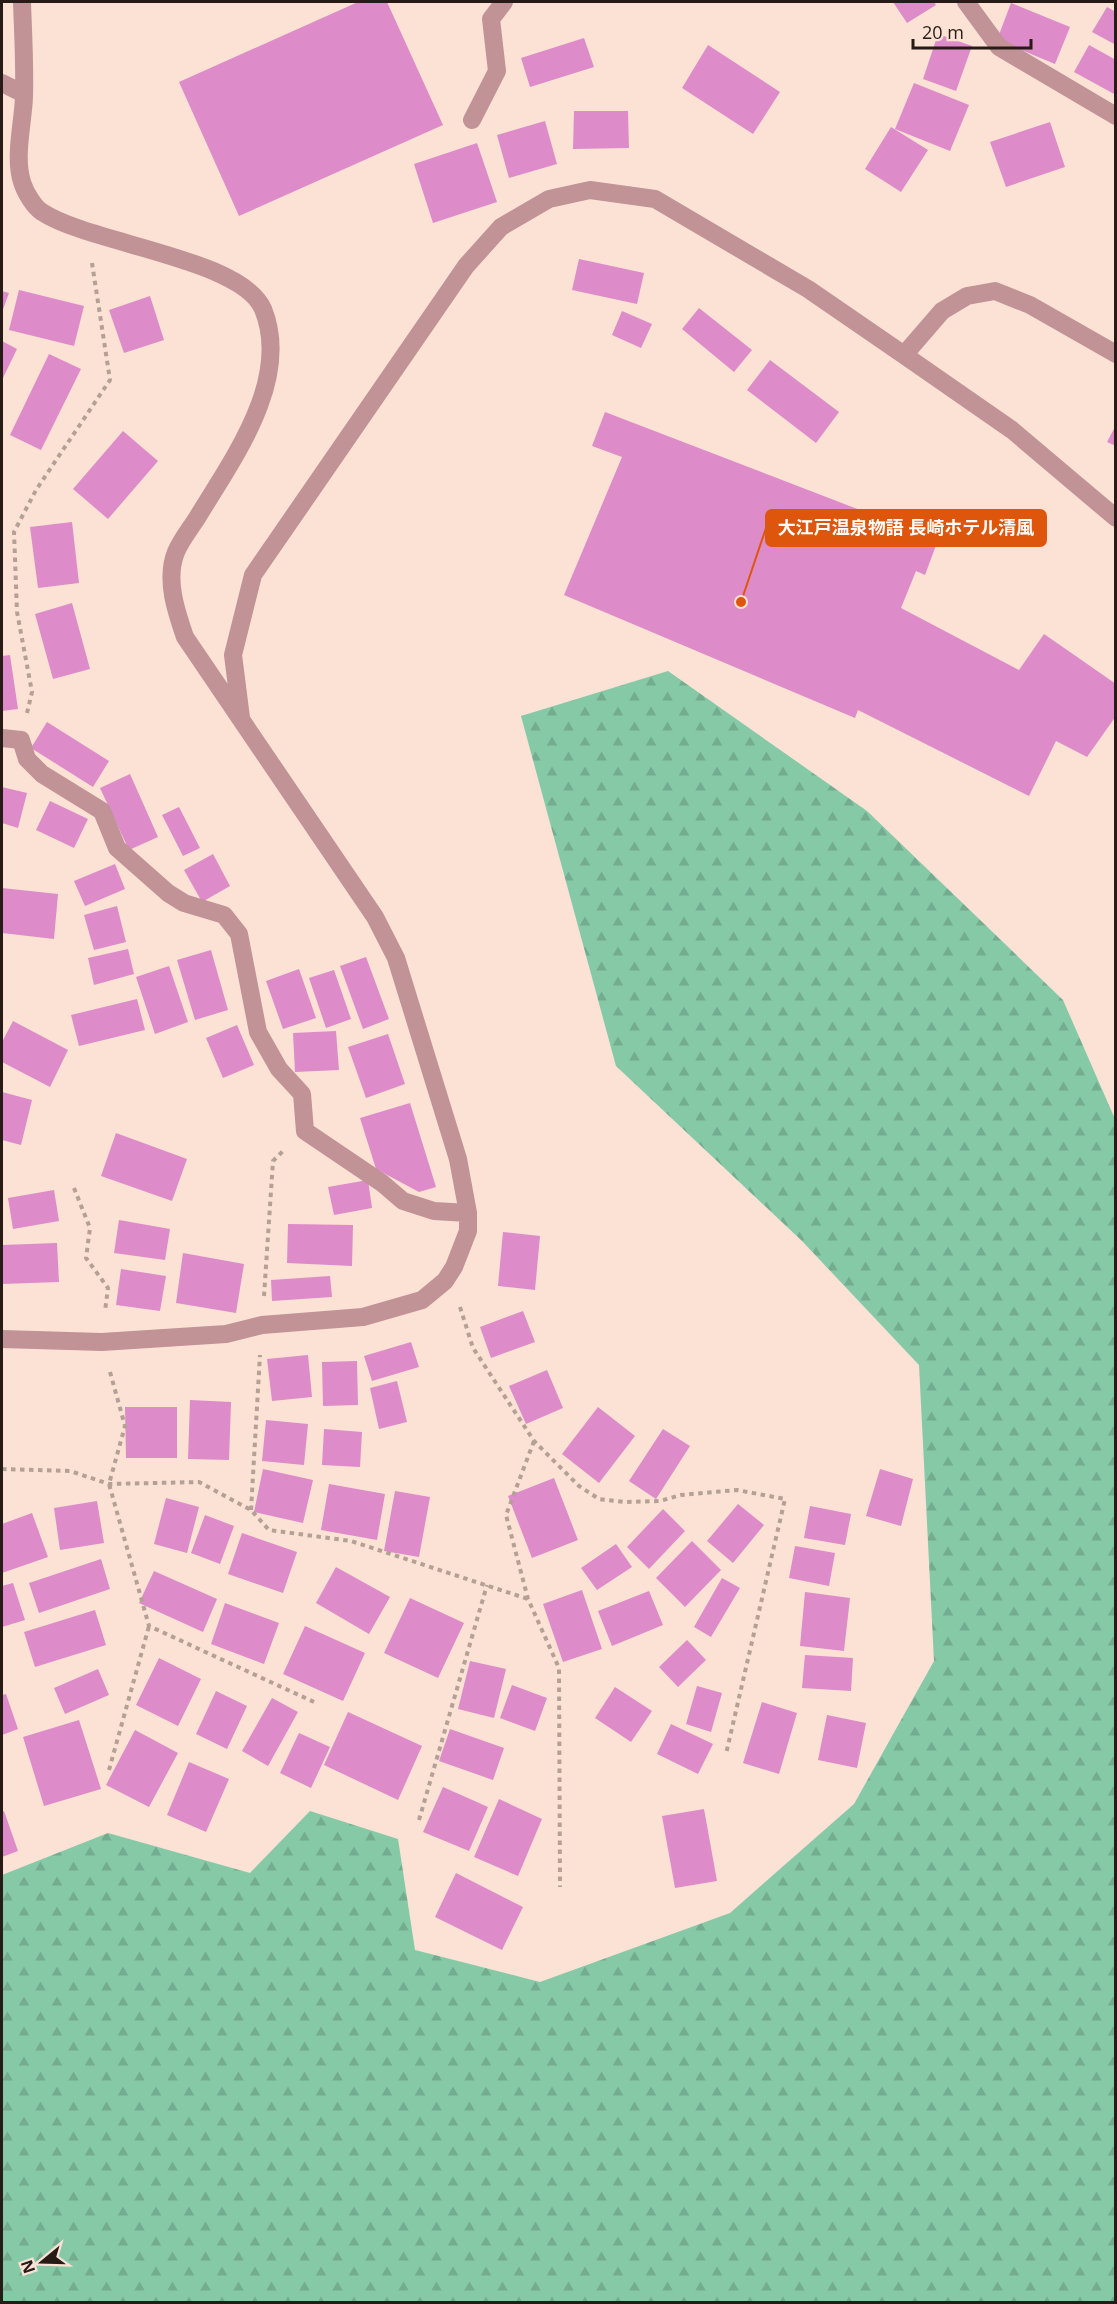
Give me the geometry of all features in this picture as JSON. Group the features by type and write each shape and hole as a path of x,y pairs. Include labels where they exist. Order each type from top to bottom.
{"street":[{"path":"2,1340 102,1342 226,1334 262,1325 363,1317 422,1300 445,1281 462,1250 468,1231 468,1213 458,1159 396,958 375,917 185,637 174,603 175,554 246,437 268,383 269,337 262,309 243,287 212,271 87,231 41,212 22,183 20,171 24,94 22,2"},
{"path":"472,120 497,70 491,19 504,2"},
{"path":"966,2 999,46 1116,116"},
{"path":"2,83 24,94"},
{"path":"242,722 233,655 254,575 465,266 501,227 549,199 590,190 655,199 808,289 904,355 1012,430 1116,518"},
{"path":"904,355 942,311 967,296 995,291 1030,305 1116,354"},
{"path":"2,738 21,740 27,759 42,774 102,811 117,848 168,893 184,903 224,915 239,934 258,1032 279,1069 302,1094 305,1131 382,1183 403,1201 434,1211 468,1213"}],"path":[{"path":"21,740 32,692 17,612 14,532 36,490 110,380 87,231"},
{"path":"74,1188 90,1228 86,1258 108,1288 102,1342 125,1426 109,1484 149,1626 109,1770"},
{"path":"445,1281 459,1303 473,1348 534,1441 565,1468 579,1486 599,1499 626,1502 660,1501 681,1495 736,1490 784,1499 726,1754"},
{"path":"534,1441 506,1515 528,1599 558,1668 560,1887"},
{"path":"2,1469 70,1471 109,1484 199,1482 251,1510 269,1530 351,1541 528,1599"},
{"path":"419,1820 487,1585"},
{"path":"149,1626 314,1702"}],"green space":[{"path":"668,671 867,811 1063,1000 1115,1119 1115,2302 2,2302 2,1875 108,1833 250,1873 310,1811 398,1839 415,1950 540,1982 730,1913 854,1804 934,1661 919,1365 802,1241 616,1066 521,716"}],"building":[{"path":"358,2 387,2 443,125 239,216 179,82"},
{"path":"893,2 934,2 936,5 907,23"},
{"path":"1011,3 1070,27 1055,64 997,40"},
{"path":"1107,7 1116,12 1116,45 1092,32"},
{"path":"938,34 972,46 956,91 923,79"},
{"path":"584,38 594,67 530,87 521,58"},
{"path":"708,45 780,92 753,134 682,88"},
{"path":"1089,45 1116,60 1116,95 1074,72"},
{"path":"914,83 969,105 950,151 895,129"},
{"path":"574,111 628,111 629,148 573,149"},
{"path":"545,121 557,164 509,178 497,135"},
{"path":"1050,122 1065,167 1006,187 990,142"},
{"path":"891,127 928,150 901,192 865,169"},
{"path":"477,143 497,202 433,223 414,164"},
{"path":"579,259 644,273 637,304 572,290"},
{"path":"19,290 84,306 74,346 9,330"},
{"path":"2,291 9,293 2,312"},
{"path":"150,296 164,340 124,353 109,310"},
{"path":"699,308 752,350 734,372 682,329"},
{"path":"622,311 652,324 641,348 612,335"},
{"path":"2,341 17,349 2,380"},
{"path":"49,354 81,369 41,450 10,435"},
{"path":"770,360 839,412 816,443 747,390"},
{"path":"605,412 938,540 925,575 916,571 901,608 1019,670 1044,634 1116,684 1116,716 1087,757 1056,741 1029,796 858,710 855,718 564,595 622,457 592,446"},
{"path":"1116,425 1116,446 1107,442"},
{"path":"123,431 158,461 108,519 73,489"},
{"path":"72,522 79,583 38,588 30,527"},
{"path":"72,603 90,669 53,679 35,614"},
{"path":"10,655 18,709 2,711 2,656"},
{"path":"47,722 109,761 93,787 31,748"},
{"path":"130,774 158,837 129,850 100,788"},
{"path":"2,787 27,793 18,828 2,823"},
{"path":"50,801 88,819 74,848 36,830"},
{"path":"179,807 200,848 183,856 162,815"},
{"path":"213,854 230,886 202,902 184,870"},
{"path":"115,864 125,889 85,906 74,881"},
{"path":"2,888 58,894 54,939 2,933"},
{"path":"117,906 126,942 94,950 84,915"},
{"path":"128,949 134,974 94,985 88,958"},
{"path":"211,950 228,1010 195,1020 177,960"},
{"path":"366,957 389,1019 363,1029 340,966"},
{"path":"169,966 188,1022 155,1034 136,977"},
{"path":"299,969 316,1018 283,1029 266,981"},
{"path":"334,970 351,1019 326,1028 309,978"},
{"path":"137,999 145,1030 79,1046 71,1015"},
{"path":"13,1021 68,1050 50,1087 2,1062 2,1042"},
{"path":"237,1025 254,1065 223,1078 206,1038"},
{"path":"336,1031 339,1070 295,1072 293,1033"},
{"path":"388,1034 405,1084 366,1098 348,1047"},
{"path":"2,1092 32,1100 21,1145 2,1140"},
{"path":"410,1103 436,1187 419,1192 376,1169 360,1118"},
{"path":"116,1133 187,1159 172,1201 101,1176"},
{"path":"368,1180 372,1208 334,1215 328,1187"},
{"path":"54,1190 59,1221 13,1229 8,1198"},
{"path":"119,1220 170,1229 165,1260 114,1253"},
{"path":"288,1224 353,1225 352,1266 287,1263"},
{"path":"503,1232 540,1236 535,1290 498,1286"},
{"path":"57,1243 59,1282 2,1284 2,1245"},
{"path":"183,1253 244,1264 236,1313 176,1303"},
{"path":"121,1269 166,1276 160,1311 116,1305"},
{"path":"330,1276 332,1297 272,1301 271,1280"},
{"path":"523,1311 535,1342 491,1358 480,1327"},
{"path":"411,1342 419,1367 372,1381 364,1356"},
{"path":"308,1355 312,1397 272,1401 267,1359"},
{"path":"357,1361 358,1405 323,1406 322,1362"},
{"path":"547,1370 563,1408 526,1424 509,1386"},
{"path":"397,1381 407,1422 379,1429 370,1388"},
{"path":"190,1400 231,1402 229,1460 188,1459"},
{"path":"125,1407 177,1407 177,1458 126,1458"},
{"path":"598,1407 635,1436 599,1483 562,1454"},
{"path":"266,1420 308,1424 304,1465 262,1461"},
{"path":"324,1429 362,1432 360,1467 322,1465"},
{"path":"663,1429 690,1446 656,1499 629,1481"},
{"path":"263,1469 313,1480 303,1523 254,1512"},
{"path":"880,1469 913,1479 901,1526 866,1516"},
{"path":"554,1478 578,1540 532,1558 508,1496"},
{"path":"329,1484 385,1494 377,1540 321,1530"},
{"path":"395,1491 430,1497 419,1557 384,1551"},
{"path":"166,1498 199,1507 187,1553 154,1544"},
{"path":"97,1501 104,1543 60,1550 54,1508"},
{"path":"738,1504 764,1525 733,1563 707,1541"},
{"path":"810,1506 851,1514 845,1545 804,1538"},
{"path":"663,1509 685,1531 649,1569 627,1547"},
{"path":"32,1513 48,1557 2,1573 2,1524"},
{"path":"205,1515 234,1526 220,1564 191,1553"},
{"path":"242,1533 297,1552 283,1593 228,1574"},
{"path":"692,1541 721,1570 685,1607 656,1578"},
{"path":"616,1544 632,1567 597,1590 581,1568"},
{"path":"795,1546 835,1553 829,1586 789,1578"},
{"path":"101,1559 110,1589 39,1613 29,1583"},
{"path":"336,1567 390,1597 369,1634 316,1603"},
{"path":"154,1571 217,1599 203,1632 139,1603"},
{"path":"722,1578 740,1588 711,1637 694,1627"},
{"path":"13,1583 25,1620 2,1627 2,1586"},
{"path":"582,1590 602,1649 563,1662 543,1604"},
{"path":"649,1591 663,1625 612,1646 598,1611"},
{"path":"805,1592 850,1598 844,1651 800,1646"},
{"path":"410,1598 464,1623 438,1678 384,1653"},
{"path":"225,1603 279,1623 264,1664 211,1644"},
{"path":"95,1610 106,1645 35,1667 24,1632"},
{"path":"305,1626 365,1653 343,1701 283,1674"},
{"path":"687,1640 706,1660 678,1687 659,1667"},
{"path":"805,1655 853,1658 851,1691 802,1688"},
{"path":"159,1658 201,1679 178,1726 136,1705"},
{"path":"470,1661 506,1669 494,1718 458,1709"},
{"path":"98,1669 109,1695 65,1714 54,1688"},
{"path":"512,1685 547,1698 535,1731 500,1718"},
{"path":"697,1686 722,1693 711,1732 686,1724"},
{"path":"615,1687 652,1711 631,1742 595,1718"},
{"path":"216,1691 247,1706 227,1749 196,1734"},
{"path":"6,1694 18,1729 2,1735 2,1695"},
{"path":"272,1698 298,1712 268,1766 242,1751"},
{"path":"762,1702 797,1713 779,1774 743,1763"},
{"path":"348,1712 422,1746 398,1800 324,1765"},
{"path":"827,1715 866,1723 857,1768 818,1760"},
{"path":"79,1720 101,1789 44,1806 23,1737"},
{"path":"671,1724 713,1744 698,1774 657,1754"},
{"path":"450,1729 504,1748 493,1780 439,1761"},
{"path":"135,1730 178,1753 149,1807 106,1785"},
{"path":"299,1733 330,1747 311,1788 280,1773"},
{"path":"189,1762 229,1779 206,1832 167,1815"},
{"path":"443,1787 488,1807 469,1851 423,1832"},
{"path":"499,1799 542,1819 518,1876 474,1857"},
{"path":"704,1809 717,1881 675,1888 662,1816"},
{"path":"4,1811 18,1851 2,1857 2,1812"},
{"path":"456,1873 523,1907 502,1950 435,1917"}],"place":[{"name":"大江戸温泉物語 長崎ホテル清風","path":"741,602"}]}
